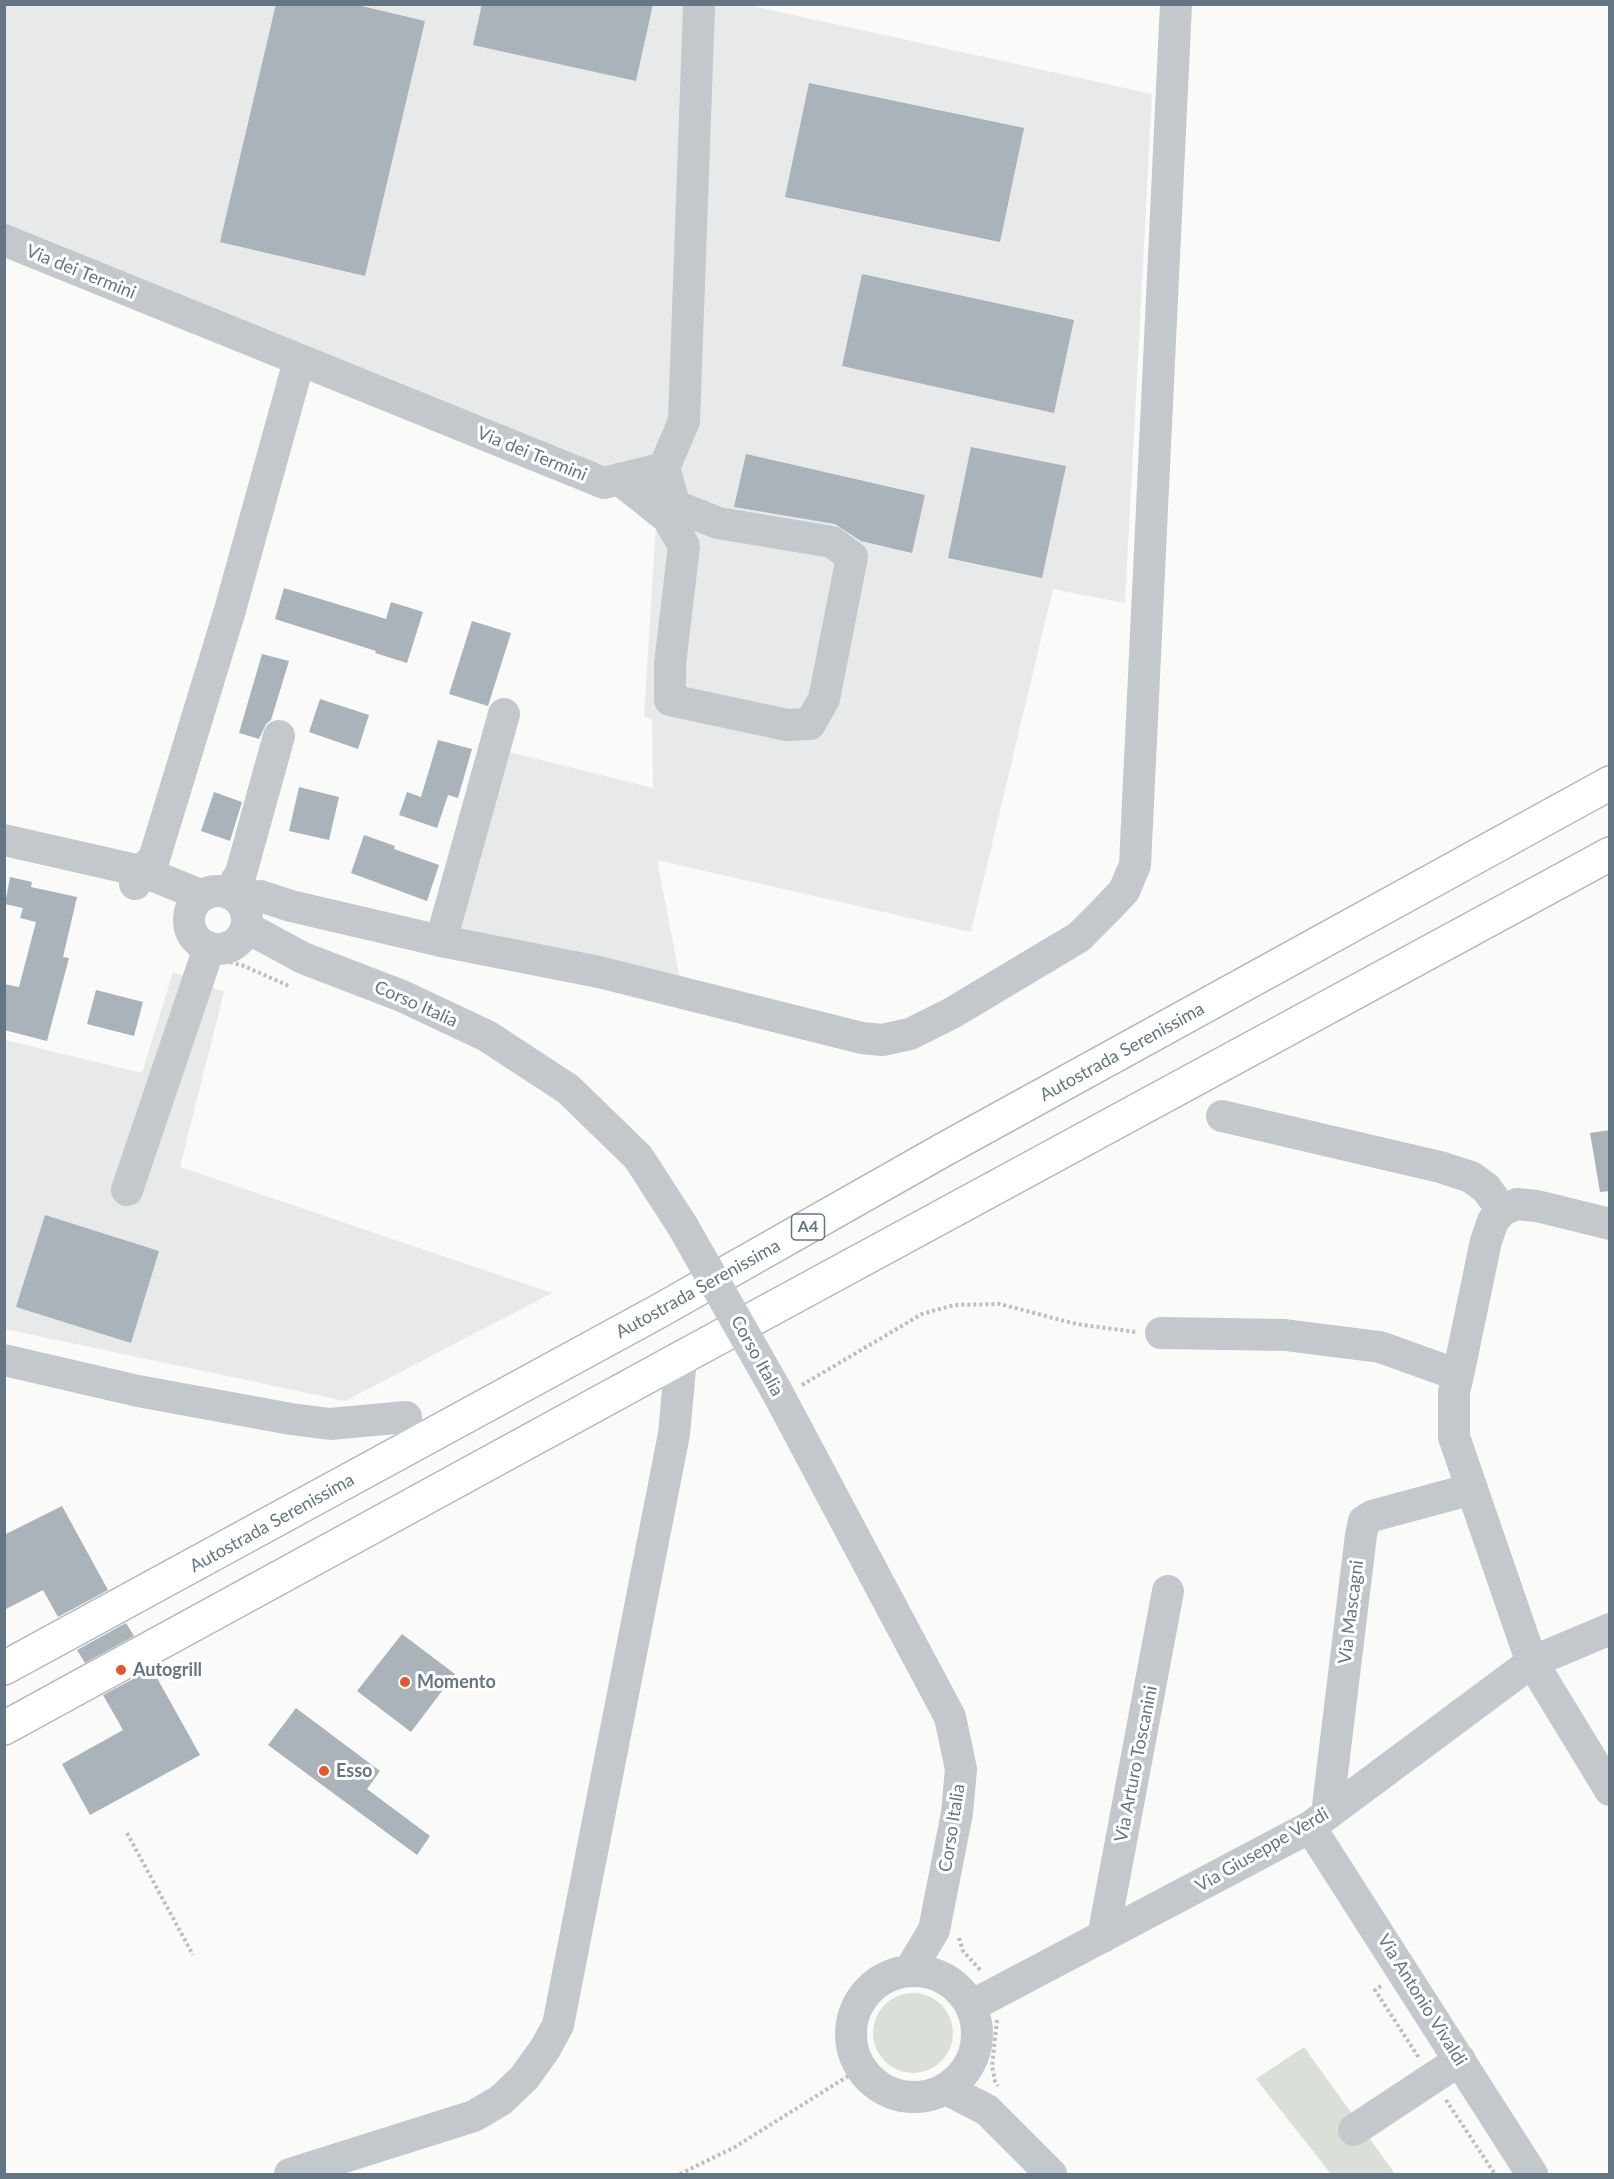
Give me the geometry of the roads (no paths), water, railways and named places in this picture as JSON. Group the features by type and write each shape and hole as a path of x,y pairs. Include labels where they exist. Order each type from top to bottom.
{"highway":[{"name":"Autostrada Serenissima","path":"4,1668 648,1317 943,1150 1610,783"},
{"path":"4,1728 1610,854"}],"street":[{"path":"219,922 260,896 291,906 441,941 599,972 862,1038 882,1040 910,1034 952,1012 1079,937 1124,891 1135,865 1176,4"},
{"path":"619,479 668,518 684,546 670,664 670,700 787,725 810,724 824,699 852,557 832,542 718,523 675,506 664,468 684,421 699,7"},
{"name":"Via dei Termini","path":"4,240 604,483 664,468"},
{"path":"138,877 154,859 230,610 299,361"},
{"path":"441,941 504,714"},
{"path":"127,1190 219,922 241,873 279,736"},
{"name":"Corso Italia","path":"4,841 138,877 219,922 303,958 402,996 487,1036 568,1089 639,1157 785,1390 950,1717 961,1769 957,1813 934,1930 910,1970"},
{"path":"1222,1116 1440,1167 1471,1178 1486,1188 1502,1210"},
{"path":"1610,1224 1537,1206 1516,1204 1502,1210 1493,1221 1486,1241 1454,1392 1454,1437 1532,1662 1610,1790"},
{"path":"1161,1333 1286,1335 1380,1347 1458,1375"},
{"path":"290,2175 474,2116 501,2100 524,2078 545,2049 558,2025 674,1434 681,1358"},
{"path":"4,1360 138,1390 291,1419 330,1424 406,1417"},
{"name":"Via Mascagni","path":"1318,1820 1364,1521 1372,1516 1472,1489"},
{"name":"Via Arturo Toscanini","path":"1103,1937 1168,1591"},
{"name":"Via Giuseppe Verdi","path":"971,2006 1318,1820 1532,1662 1610,1629"},
{"name":"Via Antonio Vivaldi","path":"1318,1820 1460,2060 1532,2175"},
{"name":"Corso Italia","path":"934,1930 944,1978"},
{"path":"910,1970 928,1972 944,1978 960,1990 971,2006 977,2025 977,2045 970,2064 960,2078 946,2089 926,2096 905,2097 885,2091 861,2068 851,2042 852,2021 859,2002 872,1986 890,1975 910,1970"},
{"path":"1354,2130 1460,2060"},
{"path":"970,2064 987,2110"},
{"path":"946,2089 987,2110 1051,2175"}],"place":[{"name":"Autogrill","path":"121,1670"},
{"name":"Momento","path":"405,1682"},
{"name":"Esso","path":"324,1771"}]}
